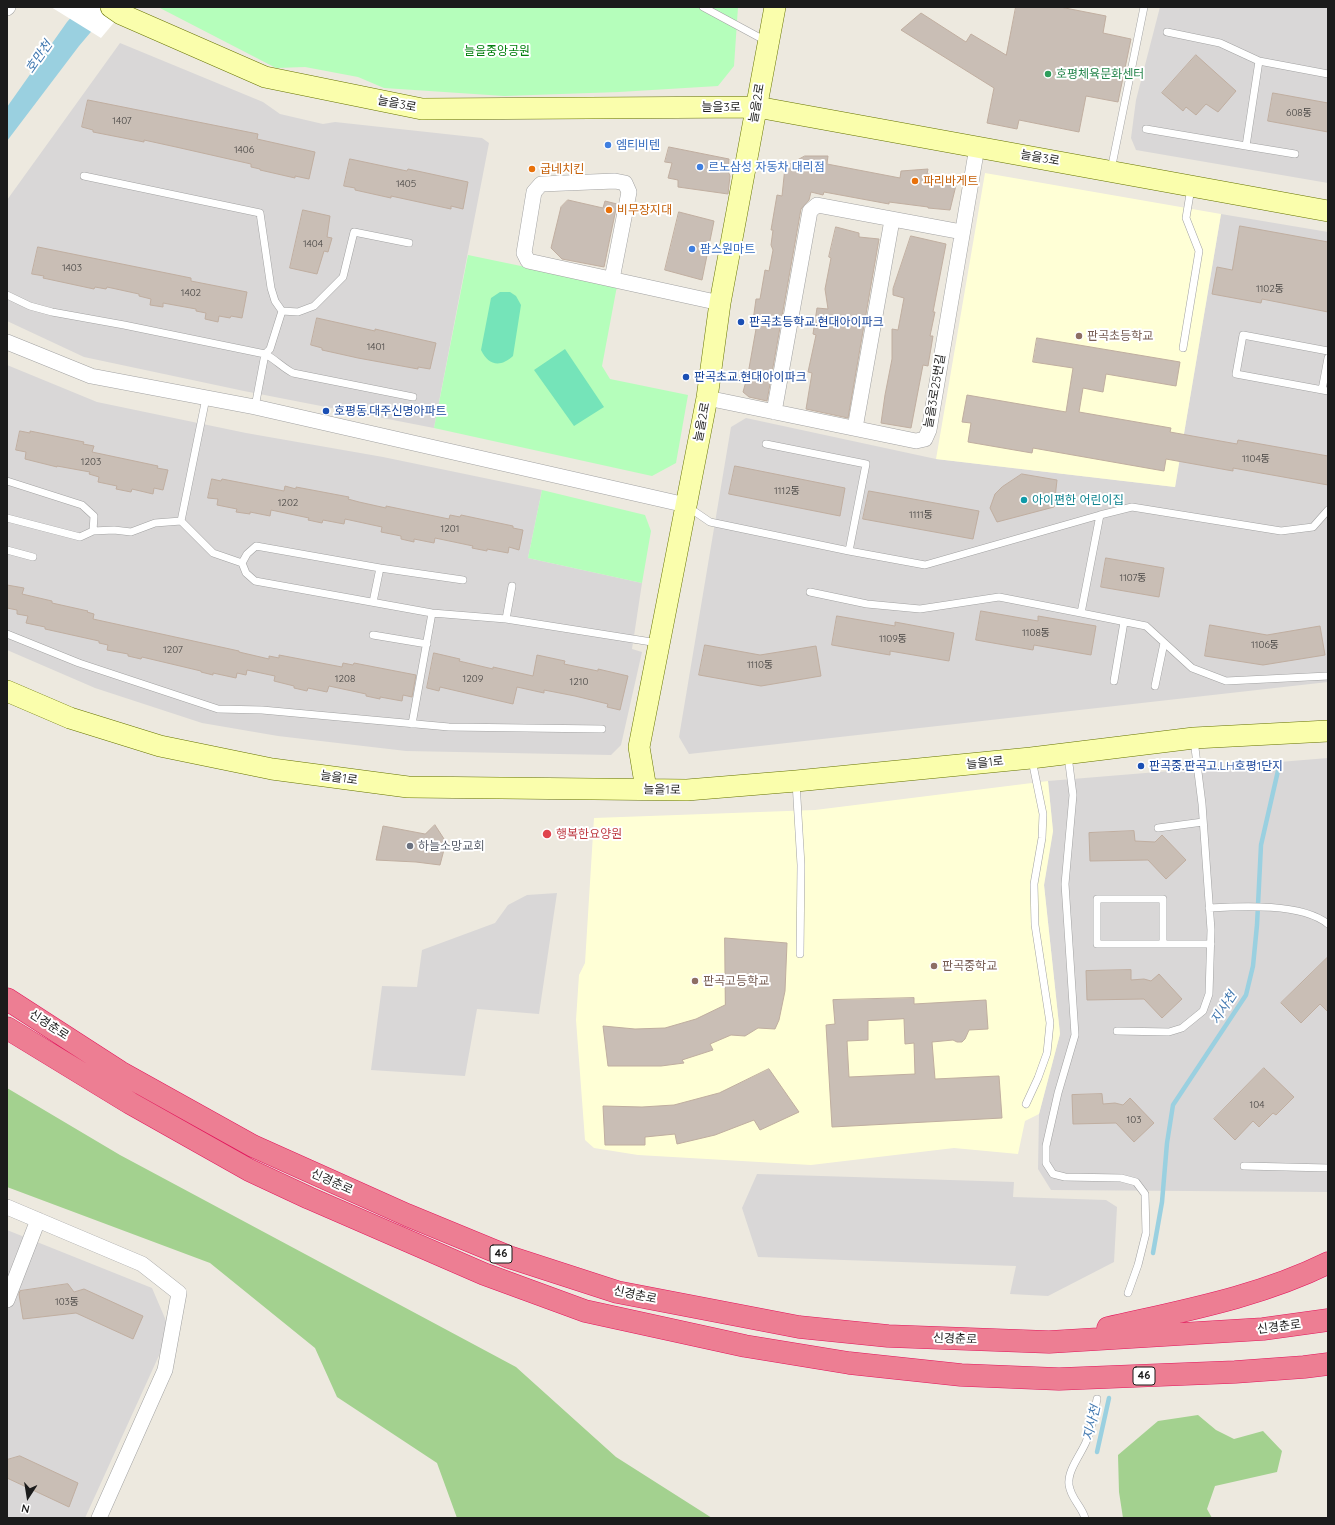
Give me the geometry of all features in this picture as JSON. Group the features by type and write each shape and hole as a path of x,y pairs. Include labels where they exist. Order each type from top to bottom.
{"highway":[{"name":"신경춘로","path":"7,999 120,1072 253,1146 407,1215 509,1257 617,1292 799,1327 888,1336 1049,1342 1263,1329 1328,1320"},
{"name":"신경춘로","path":"7,1028 130,1103 248,1170 484,1274 585,1311 745,1346 849,1363 961,1375 1059,1379 1235,1372 1328,1364"},
{"name":"46","path":"1049,1342 1171,1314 1250,1293 1286,1281 1328,1263"}],"street":[{"name":"늘을2로","path":"646,789 639,747 658,643 707,398 720,303 775,7"},
{"name":"늘을3로","path":"116,10 265,77 422,109 756,107 1328,211"},
{"name":"늘을3로25번길","path":"707,398 916,441 925,439 929,430 977,146"},
{"path":"612,279 629,192 625,183 615,181 541,184 534,192 524,253 528,261 720,303"},
{"path":"774,412 810,211 817,205 962,232"},
{"path":"855,428 892,220"},
{"path":"7,342 91,376 255,407 686,505"},
{"name":"늘을1로","path":"7,691 70,718 160,746 272,769 408,787 687,790 796,782 1032,758 1194,738 1328,730"},
{"path":"7,1206 142,1264 179,1293 165,1370 99,1518"},
{"path":"7,1300 38,1220"}],"lane":[{"path":"703,7 768,42"},
{"path":"1111,171 1144,7"},
{"path":"1167,32 1220,43 1259,61 1328,74"},
{"path":"1246,146 1259,61"},
{"path":"1146,129 1295,154"},
{"path":"84,176 260,213 271,288 275,301 282,311"},
{"path":"1183,348 1199,251 1186,218 1191,186"},
{"path":"282,311 298,312 314,306 343,277 354,232 409,243"},
{"path":"7,295 30,306 52,312 265,354 293,373 413,397"},
{"path":"255,407 265,354 270,349 282,311"},
{"path":"1328,351 1243,335 1236,374 1325,391 1328,358"},
{"path":"181,521 206,398"},
{"path":"766,444 866,464 848,552"},
{"path":"7,482 82,505 94,516 93,531"},
{"path":"686,505 710,522 848,552 925,565 1100,514 1132,507 1281,531 1313,527 1328,510"},
{"path":"1081,613 1100,514"},
{"path":"7,518 80,537 93,531 132,532 155,523 181,521 214,553 242,564 246,573 256,581 432,613 506,619 658,643"},
{"path":"242,564 247,554 256,546 380,568 463,580"},
{"path":"7,550 33,558"},
{"path":"373,602 380,568"},
{"path":"506,619 512,586"},
{"path":"810,592 867,604 920,609 999,597 1146,626 1192,668 1226,681 1328,676"},
{"path":"412,724 432,613"},
{"path":"1114,681 1124,622"},
{"path":"7,634 79,663 218,710 262,710 449,727 602,729"},
{"path":"373,635 427,644"},
{"path":"1155,686 1164,643"},
{"path":"1117,1031 1169,1032 1182,1028 1203,1011 1209,994 1211,944 1209,908 1203,822 1194,738"},
{"path":"1068,754 1073,796 1065,884 1075,1035 1058,1094 1046,1146 1046,1163 1053,1174 1065,1177 1121,1178 1136,1182 1145,1194 1146,1232 1138,1266 1128,1293"},
{"path":"1026,1104 1038,1078 1046,1053 1050,1023 1035,925 1034,884 1042,838 1043,814 1032,758"},
{"path":"796,782 801,865 800,954"},
{"path":"1158,828 1203,822"},
{"path":"1163,944 1163,899 1097,898 1097,944 1163,944 1211,944"},
{"path":"1209,908 1237,906 1284,908 1300,911 1328,924"},
{"path":"1244,1166 1328,1168"},
{"path":"1085,1518 1084,1513 1072,1498 1069,1483 1073,1467 1086,1442 1092,1426 1097,1399"}],"shaded area":[{"path":"1160,7 1328,7 1328,183 1136,150 1131,138 1136,100"},
{"path":"120,43 263,102 280,114 323,124 335,122 482,138 489,143 434,428 244,391 84,357 7,321 7,200"},
{"name":"판곡초등학교","path":"985,173 1221,214 1175,487 936,459"},
{"path":"1221,214 1328,232 1328,682 689,754 679,737 731,427 746,418 936,459 1175,487"},
{"path":"7,365 97,402 246,433 383,457 542,490 528,558 642,583 632,649 642,652 621,745 611,755 406,751 278,736 202,723 95,688 7,650"},
{"path":"1328,758 1328,1192 1051,1190 1038,1169 1039,1114 1060,1034 1044,885 1053,831 1048,781"},
{"path":"1048,781 1053,831 1044,885 1060,1034 1039,1114 1025,1121 1018,1154 954,1148 811,1165 638,1155 594,1148 585,1140 576,1020 579,975 585,963 594,818 815,810"},
{"path":"557,893 539,1014 477,1009 465,1076 371,1070 382,986 417,987 422,950 495,923 508,905 527,895"},
{"path":"757,1174 1014,1182 1013,1197 1106,1200 1117,1207 1114,1262 1048,1296 1010,1294 1016,1266 758,1257 742,1208"},
{"path":"7,1230 152,1288 167,1323 161,1351 85,1518 7,1518"}],"green space":[{"name":"늘을중앙공원","path":"158,7 738,7 734,66 718,86 619,92 504,96 384,88 358,77 305,67 276,68"},
{"path":"468,255 617,286 602,366 610,379 688,395 676,463 652,476 434,428"},
{"path":"500,292 510,292 516,296 521,305 513,356 504,362 495,363 487,359 481,350 491,298"},
{"path":"565,349 604,407 574,426 534,370"},
{"path":"542,490 645,515 651,531 642,583 528,558"},
{"path":"7,1088 120,1155 516,1367 616,1457 712,1518 457,1518 437,1463 337,1397 315,1348 210,1263 7,1187"},
{"path":"1198,1415 1216,1430 1234,1439 1263,1431 1282,1451 1277,1472 1215,1486 1207,1509 1212,1518 1123,1518 1119,1492 1118,1455 1158,1421"}],"water":[{"name":"호만천","path":"80,7 112,7 79,46 7,141 7,107 67,22"}],"pier":[{"path":"51,7 127,7 101,38"}],"building":[{"name":"호평체육문화센터","path":"1016,7 1060,7 1106,16 1103,33 1131,39 1118,102 1086,96 1079,132 1019,120 1017,129 987,123 994,88 901,30 921,13 966,42 971,34 1006,55"},
{"path":"1196,55 1236,91 1218,112 1206,104 1196,115 1186,107 1183,111 1162,93"},
{"path":"1273,93 1328,103 1328,132 1268,121"},
{"path":"88,100 258,134 257,139 315,152 309,179 295,176 295,178 260,170 251,167 251,164 144,140 144,142 93,132 93,130 82,127"},
{"name":"르노삼성 자동차 대리점","path":"669,147 729,159 728,171 730,176 728,194 678,187 678,180 668,178 672,163 665,162"},
{"path":"805,156 828,156 827,164 900,178 901,171 928,169 927,174 958,177 950,210 889,202 889,204 824,192 823,195 811,192 809,200 801,209 767,401 749,397 743,392 748,374 756,329 752,328 756,299 760,299 765,270 769,271 773,250 771,245 773,230 771,230 777,195 782,196 785,167"},
{"path":"350,159 407,171 408,169 468,182 463,209 451,206 451,209 391,196 391,198 344,186"},
{"path":"568,200 603,208 605,201 617,204 604,267 562,259 551,248 561,207"},
{"path":"303,210 330,216 327,237 332,238 328,252 324,251 317,274 290,268"},
{"path":"679,212 714,221 702,280 665,270"},
{"path":"1240,226 1328,242 1328,312 1262,299 1261,303 1212,294 1217,267 1232,270"},
{"path":"836,227 859,233 859,237 879,239 848,418 806,409 812,373 808,372 816,335 813,334 817,308 828,309 825,289 831,258 829,257"},
{"path":"911,236 946,244 933,312 935,312 930,336 933,336 928,366 923,365 911,428 881,423 892,359 892,329 898,330 904,298 893,295 893,289"},
{"path":"38,247 191,278 191,281 247,292 242,318 219,316 218,322 205,319 206,313 196,311 196,309 163,303 163,307 150,305 151,299 139,296 139,294 107,287 106,289 95,287 94,289 43,278 44,276 32,274"},
{"path":"317,318 436,343 430,369 418,367 418,369 322,350 322,348 311,345"},
{"path":"1037,338 1180,362 1176,386 1106,374 1103,392 1083,388 1079,412 1171,428 1170,432 1237,444 1238,440 1328,456 1328,485 1233,468 1233,471 1166,459 1164,471 1033,448 1032,453 968,442 971,423 962,422 967,395 1066,412 1073,368 1033,362"},
{"path":"20,431 30,433 30,431 84,442 83,444 94,446 92,452 158,466 157,468 168,470 163,490 154,488 153,494 132,489 131,492 116,489 117,486 98,482 99,477 89,474 90,472 57,467 25,459 26,452 16,450"},
{"path":"735,466 845,488 840,516 729,494"},
{"name":"아이편한 어린이집","path":"1022,474 1057,480 1054,507 997,522 990,508 995,494 1002,487"},
{"path":"212,479 221,481 222,479 284,491 285,486 296,489 296,487 349,497 348,499 386,508 386,506 449,519 450,515 460,517 461,515 513,526 513,528 523,530 519,550 509,547 508,553 472,548 473,546 435,538 434,543 414,539 414,542 401,539 401,536 381,532 382,527 345,519 344,524 323,520 322,523 308,520 309,518 271,510 270,516 250,512 250,514 236,512 237,509 217,505 218,499 208,498"},
{"path":"869,491 979,511 973,539 863,519"},
{"path":"1106,558 1164,568 1159,597 1101,587"},
{"path":"7,585 24,588 22,594 52,601 52,603 88,611 87,612 94,614 93,619 269,659 269,656 279,658 279,655 342,667 343,663 353,665 354,663 416,675 412,697 403,695 402,701 380,697 380,699 366,696 366,694 329,686 327,692 308,688 307,691 274,681 275,676 247,670 246,675 237,673 236,678 213,673 213,675 142,657 141,659 128,656 128,654 107,650 108,645 99,643 99,641 45,629 45,627 26,623 28,616 17,614 17,610 7,608"},
{"path":"981,611 1038,621 1038,616 1096,626 1091,655 1034,645 1033,650 976,640"},
{"path":"837,616 895,626 895,622 954,633 949,661 890,651 890,655 832,645"},
{"path":"1210,625 1267,635 1320,626 1325,655 1263,665 1205,656"},
{"path":"705,645 760,655 816,646 821,676 761,686 699,675"},
{"path":"434,653 493,669 493,667 533,676 537,655 565,661 564,664 598,671 598,669 628,676 620,710 607,707 608,704 575,696 544,690 544,693 517,687 513,704 440,687 439,691 427,688"},
{"name":"하늘소망교회","path":"435,825 446,842 440,865 376,860 383,826 425,834"},
{"path":"1134,831 1135,841 1155,842 1162,835 1186,860 1166,879 1148,860 1090,861 1089,833"},
{"path":"725,938 787,943 785,991 779,1020 775,1029 758,1028 745,1036 731,1035 710,1044 713,1050 682,1060 684,1063 661,1066 608,1066 603,1026 635,1029 665,1028 696,1019 725,1005"},
{"path":"1328,957 1328,1012 1320,1004 1301,1023 1281,1003"},
{"path":"1131,970 1131,980 1144,979 1151,981 1159,974 1182,999 1162,1018 1144,999 1087,1000 1086,971"},
{"path":"914,998 914,1004 986,1000 988,1029 969,1030 962,1042 953,1040 932,1042 935,1079 999,1076 1002,1118 832,1127 826,1025 835,1024 833,1000","holes":["904,1019 905,1044 914,1043 915,1074 849,1077 847,1041 868,1040 868,1021"]},
{"path":"1264,1068 1294,1097 1276,1115 1273,1113 1259,1127 1253,1121 1235,1140 1214,1119"},
{"path":"769,1069 799,1112 760,1130 754,1120 715,1135 677,1144 675,1134 645,1137 645,1145 605,1145 603,1106 642,1107 674,1105 719,1093"},
{"path":"1102,1094 1103,1104 1115,1103 1123,1105 1130,1098 1154,1123 1134,1142 1116,1123 1073,1124 1072,1095"},
{"path":"68,1284 74,1292 84,1289 143,1316 133,1339 76,1313 23,1319 19,1294 20,1291"},
{"path":"20,1456 78,1483 69,1507 7,1478 7,1460"}],"waterway":[{"name":"지사천","path":"1153,1253 1162,1202 1167,1143 1173,1105 1246,995 1253,966 1257,925 1261,845 1280,762"},
{"name":"지사천","path":"1097,1452 1109,1398"}],"place":[{"name":"호평체육문화센터","path":"1048,74"},
{"name":"엠티비텐","path":"608,145"},
{"name":"르노삼성 자동차 대리점","path":"700,167"},
{"name":"굽네치킨","path":"532,169"},
{"name":"파리바게트","path":"915,181"},
{"name":"비무장지대","path":"609,210"},
{"name":"팜스원마트","path":"692,249"},
{"name":"판곡초등학교.현대아이파크","path":"741,322"},
{"name":"판곡초등학교","path":"1079,336"},
{"name":"판곡초교.현대아이파크","path":"686,377"},
{"name":"호평동.대주신명아파트","path":"326,411"},
{"name":"아이편한 어린이집","path":"1024,500"},
{"name":"판곡중.판곡고.LH호평1단지","path":"1141,766"},
{"name":"행복한요양원","path":"547,834"},
{"name":"하늘소망교회","path":"410,846"},
{"name":"판곡중학교","path":"934,966"},
{"name":"판곡고등학교","path":"695,981"}]}
